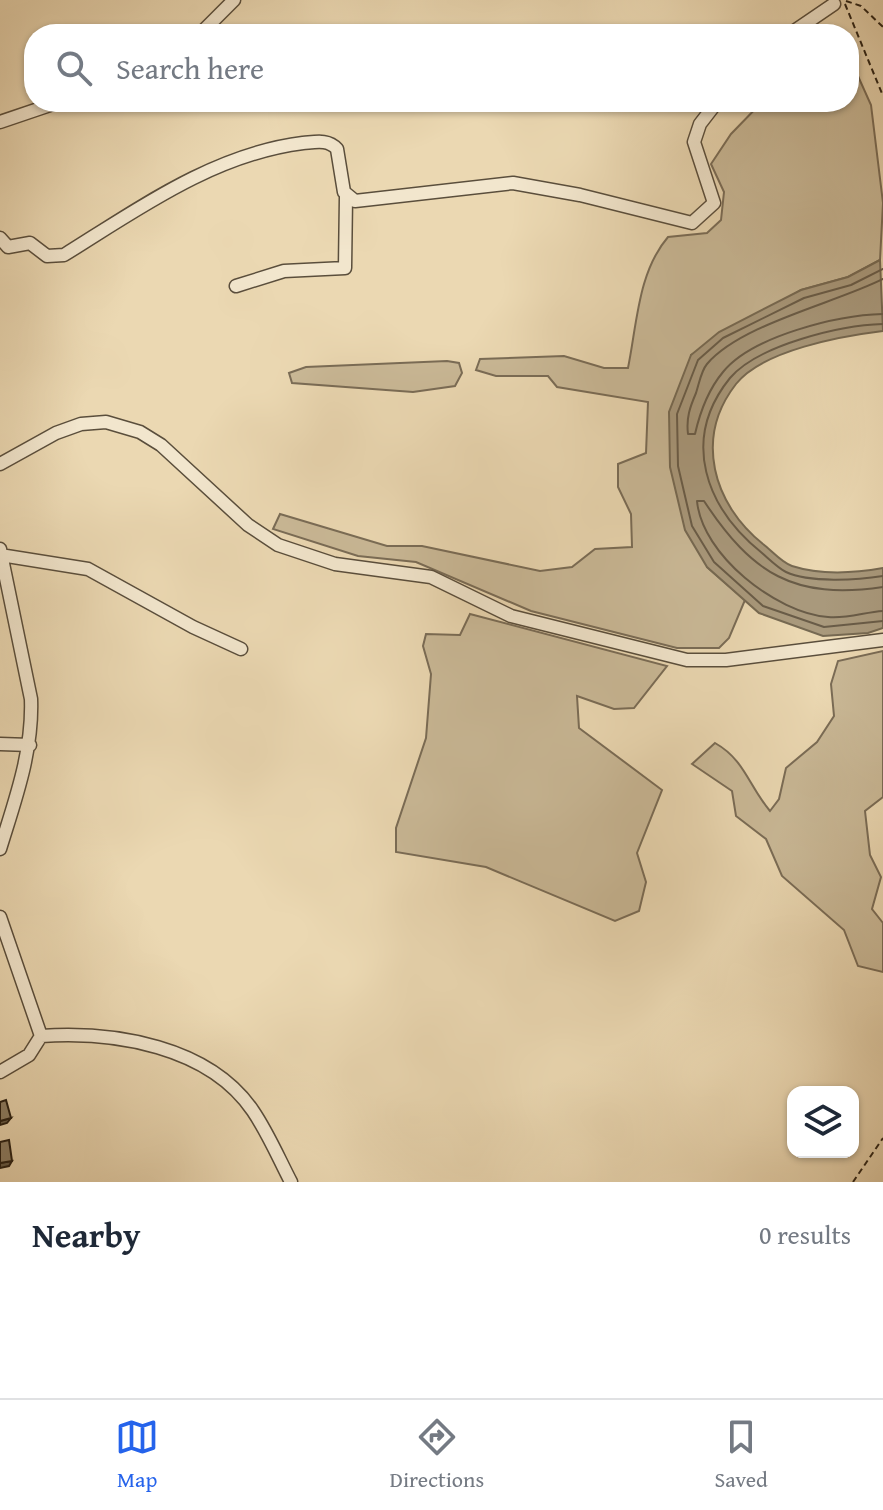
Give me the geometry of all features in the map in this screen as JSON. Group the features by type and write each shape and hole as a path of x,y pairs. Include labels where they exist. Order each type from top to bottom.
{"street":[{"path":"210,24 234,0"},
{"path":"806,24 841,2"},
{"path":"0,122 30,112"},
{"path":"346,197 359,201 513,183 580,195 678,222 697,220 711,210 715,199 698,162 694,142 700,124 709,112"},
{"path":"0,238 8,247 33,244 47,256 55,258 160,197 242,156 312,142 326,142 337,149 346,197 345,268 284,271 236,286"},
{"path":"0,464 81,424 114,424 140,432 161,445 263,537 301,554 335,564 431,577 511,616 696,661 794,649 859,646 883,640"},
{"path":"0,849 30,745 31,699 6,620 1,553 88,569 193,627 241,649"},
{"path":"0,744 30,745"},
{"path":"0,917 41,1036"},
{"path":"0,1072 29,1055 41,1036"},
{"path":"41,1036 97,1036 141,1043 184,1058 216,1074 254,1111 291,1182"}],"path":[{"path":"841,2 861,6 883,27"},
{"path":"841,2 851,24"},
{"path":"859,42 883,96"},
{"path":"853,1182 883,1138"}],"shaded area":[{"path":"859,78 871,105 883,203 880,260 848,277 801,290 691,355 707,567 745,600 729,638 719,648 677,648 531,611 416,562 358,556 273,529 280,514 387,546 422,546 540,571 572,567 595,549 632,547 631,514 618,487 618,464 646,453 648,402 557,387 548,376 496,376 476,370 480,359 564,356 604,368 628,368 640,299 658,251 668,237 707,233 721,220 724,192 711,164 731,134 752,112 859,112"},
{"path":"459,363 462,373 455,386 413,392 292,383 289,373 306,367"},
{"path":"470,614 667,666 634,708 614,709 577,696 579,728 662,790 637,853 646,882 639,911 615,921 486,867 396,852 396,828 426,738 431,674 423,646 426,634 460,635"},
{"path":"883,651 883,797 865,811 870,855 881,877 872,909 883,923 883,972 858,966 844,930 782,876 766,839 736,816 732,791 692,764 715,743 740,765 770,811 779,799 786,768 817,742 834,716 831,684 838,661"}],"water":[{"path":"880,260 883,331 826,341 765,362 736,384 715,426 713,448 721,490 746,528 784,562 826,572 883,568 883,628 868,633 823,636 759,613 707,567 685,530 670,467 669,412 691,355 719,332 801,290 848,277"}],"building":[{"path":"6,1100 11,1118 0,1121 0,1102"},
{"path":"9,1140 12,1161 0,1163 0,1142"}]}
